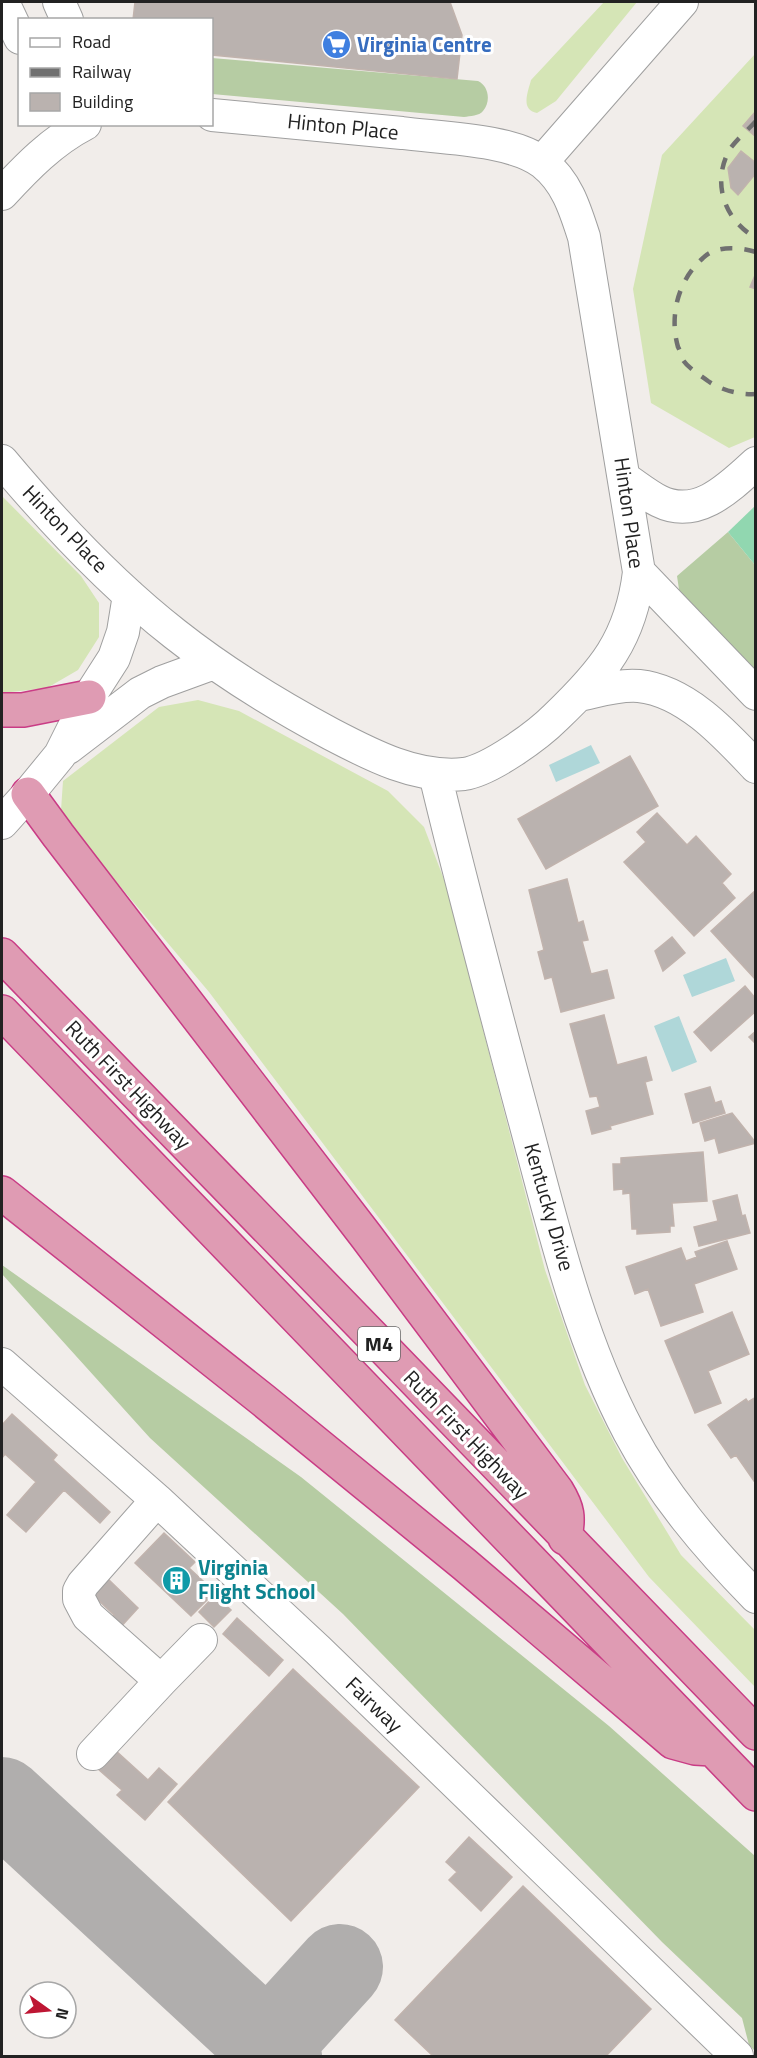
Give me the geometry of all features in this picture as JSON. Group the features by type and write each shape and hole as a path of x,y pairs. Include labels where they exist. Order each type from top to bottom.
{"highway":[{"path":"2,710 22,710 89,697"},
{"path":"28,794 557,1491 566,1507 568,1522 565,1538"},
{"name":"Ruth First Highway","path":"2,955 756,1733"},
{"name":"Ruth First Highway","path":"2,1012 712,1749"},
{"path":"2,1193 263,1400 464,1564 673,1742 695,1748 712,1749"},
{"name":"M4","path":"712,1749 756,1794"}],"street":[{"path":"3,2 18,34"},
{"path":"59,2 66,18"},
{"path":"542,162 682,2"},
{"name":"Hinton Place","path":"2,461 45,512 129,595 173,633 214,663 308,722 362,751 400,766 435,774 466,774 493,762 544,729 605,666 623,634 635,601 639,572 584,237 572,199 560,181 542,162 510,147 213,115"},
{"path":"32,161 40,139 41,126"},
{"path":"2,194 32,161 69,132 81,126"},
{"path":"624,478 658,501 676,507 695,507 710,500 756,463"},
{"path":"639,572 756,694"},
{"path":"2,823 60,754 89,697 114,658 123,632 129,595"},
{"path":"60,754 140,693 191,670 214,663"},
{"path":"579,695 638,686 663,692 693,708 756,766"},
{"name":"Kentucky Drive","path":"435,774 491,996 560,1253 606,1384 629,1432 674,1503 720,1560 756,1597"},
{"name":"Fairway","path":"4,1371 157,1500 318,1650 737,2056"},
{"path":"157,1500 83,1584 79,1591 79,1599 88,1616 161,1681"},
{"path":"93,1754 201,1640"}],"green space":[{"path":"604,2 637,2 556,101 537,113 532,111 528,108 526,100 531,80"},
{"path":"755,54 755,437 729,448 651,403 633,289 662,155"},
{"path":"213,58 478,81 487,90 486,107 481,113 464,117 213,94"},
{"path":"2,496 81,576 99,603 99,637 78,670 47,688 2,693"},
{"path":"755,506 755,565 728,532"},
{"path":"728,532 755,565 755,678 681,603 677,576"},
{"path":"198,700 239,711 388,791 424,827 445,882 545,1270 585,1385 622,1458 681,1555 755,1630 755,1687 649,1577 209,992 81,840 61,810 63,781 159,707"},
{"path":"2,1265 301,1477 609,1726 755,1856 755,2051 749,2045 742,2018 662,1942 343,1614 150,1438 2,1274"}],"water":[{"path":"591,745 600,763 556,782 549,765"},
{"path":"726,958 735,981 692,997 683,975"},
{"path":"679,1016 697,1062 672,1072 654,1026"}],"building":[{"name":"Virginia Centre","path":"135,2 450,2 462,35 457,79 213,55 213,18 133,18"},
{"path":"756,111 756,137 743,126"},
{"path":"741,151 756,163 756,173 738,195 731,188 728,168"},
{"path":"756,273 756,289 750,287"},
{"path":"630,756 658,806 546,869 518,819"},
{"path":"657,813 687,845 696,836 731,874 722,883 735,898 694,936 624,862 646,842 637,832"},
{"path":"567,879 578,923 583,921 588,940 582,941 591,974 607,970 614,998 561,1012 552,977 545,979 538,952 544,950 529,890"},
{"path":"756,890 756,980 711,931"},
{"path":"672,937 685,953 663,971 655,951"},
{"path":"745,986 756,999 756,1011 711,1051 694,1032"},
{"path":"604,1015 617,1065 646,1057 652,1080 645,1082 653,1114 610,1126 611,1129 592,1134 586,1111 600,1107 597,1096 590,1097 570,1024"},
{"path":"756,1031 756,1044 749,1037"},
{"path":"710,1087 715,1103 721,1101 725,1113 693,1123 685,1094"},
{"path":"732,1113 756,1143 719,1153 715,1138 705,1141 700,1123"},
{"path":"703,1152 707,1201 672,1203 674,1226 670,1226 670,1232 637,1234 637,1229 632,1229 630,1193 623,1194 623,1189 614,1190 613,1164 621,1164 621,1158"},
{"path":"737,1195 742,1216 745,1215 750,1233 699,1246 694,1227 718,1221 713,1201"},
{"path":"727,1241 737,1269 694,1284 703,1312 661,1326 648,1289 635,1294 626,1267 681,1248 686,1261 697,1257 695,1252"},
{"path":"732,1312 749,1354 708,1371 721,1403 695,1413 665,1341"},
{"path":"756,1397 756,1480 754,1481 736,1455 731,1458 708,1425 746,1399 748,1402"},
{"path":"12,1414 57,1455 53,1460 110,1512 100,1523 64,1490 26,1532 7,1515 36,1482 5,1454 2,1458 2,1425"},
{"name":"Virginia Flight School","path":"164,1533 195,1562 189,1568 215,1592 191,1616 135,1563"},
{"path":"108,1579 138,1608 118,1630 108,1620 114,1615 93,1595"},
{"path":"215,1595 231,1610 214,1627 199,1612"},
{"path":"237,1618 283,1660 269,1676 223,1634"},
{"path":"293,1669 419,1787 291,1921 168,1802"},
{"path":"115,1750 148,1780 159,1768 177,1784 145,1820 117,1795 122,1790 98,1769"},
{"path":"469,1837 512,1877 481,1911 449,1880 457,1872 446,1862"},
{"path":"523,1886 651,2009 606,2056 433,2056 395,2020"}],"taxiway":[{"path":"2,1800 279,2056"},
{"path":"268,2046 340,1967"}],"railway":[{"path":"756,121 730,149 724,162 721,187 729,211 736,221 756,238"},
{"path":"756,252 728,248 708,254 687,277 675,311 675,335 678,347 683,360 691,369 724,389 743,394 756,394"}],"place":[{"name":"Virginia Centre","path":"336,45"},
{"name":"Virginia Flight School","path":"177,1580"}]}
